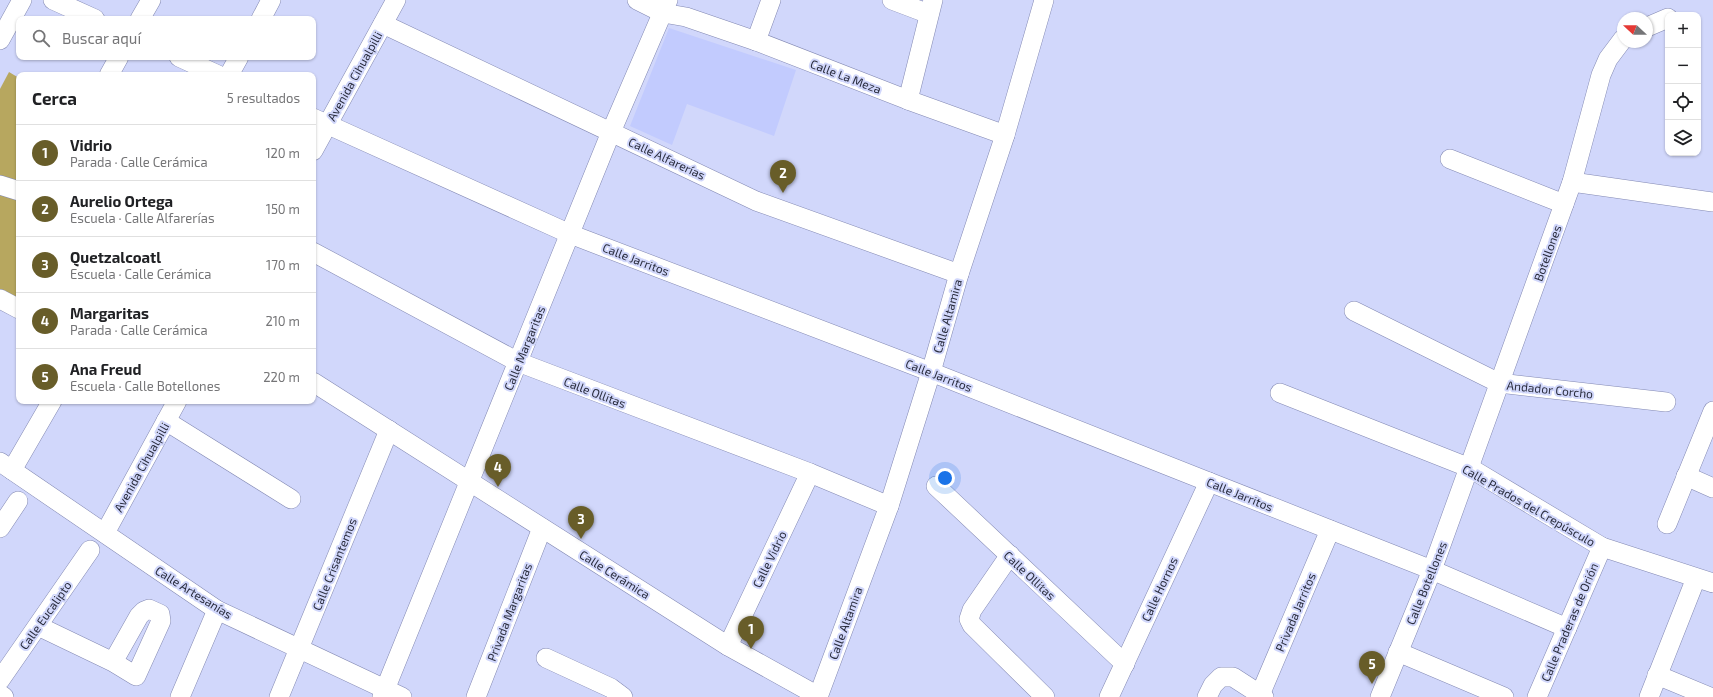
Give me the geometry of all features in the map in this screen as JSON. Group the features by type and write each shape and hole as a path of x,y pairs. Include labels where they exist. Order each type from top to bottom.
{"street":[{"path":"0,40 22,0"},
{"path":"53,0 88,16"},
{"path":"142,16 151,0"},
{"path":"263,16 271,0"},
{"name":"Avenida Cihualpilli","path":"316,138 320,121 383,24 396,0"},
{"name":"Calle La Meza","path":"637,0 666,4 686,17 756,41 908,100 1005,135"},
{"path":"756,41 771,0"},
{"path":"892,0 931,7 908,100"},
{"name":"Calle Altamira","path":"818,697 889,506 931,372 959,274 1005,135 1044,0"},
{"name":"Calle Margaritas","path":"390,694 469,481 611,132 666,4"},
{"path":"1653,24 1665,19"},
{"name":"Calle Alfarerías","path":"383,24 756,201 959,274"},
{"name":"Botellones","path":"1470,468 1499,383 1572,182 1601,75 1608,59 1617,47"},
{"path":"111,72 117,60"},
{"path":"186,60 212,72"},
{"path":"231,72 237,60"},
{"name":"Calle Jarritos","path":"320,121 570,234 931,372 1432,570 1567,628"},
{"path":"1450,159 1564,204"},
{"path":"1572,182 1713,202"},
{"path":"0,185 16,190"},
{"name":"Calle Ollitas","path":"316,254 518,362 810,473 889,506"},
{"path":"0,299 16,308"},
{"name":"Andador Corcho","path":"1354,311 1499,383 1666,402"},
{"name":"Calle Cerámica","path":"316,384 728,646 818,697"},
{"name":"Calle Prados del Crepúsculo","path":"1280,393 1470,468 1602,547 1704,580"},
{"path":"6,466 50,404"},
{"name":"Avenida Cihualpilli","path":"105,533 175,404"},
{"path":"1667,524 1713,411"},
{"path":"166,421 291,499"},
{"name":"Calle Crisantemos","path":"279,697 389,430"},
{"name":"Calle Artesanías","path":"6,466 217,610 299,648 390,694"},
{"name":"Calle Botellones","path":"1380,697 1432,570 1470,468"},
{"name":"Calle Vidrio","path":"728,646 810,473"},
{"path":"1686,476 1713,488"},
{"name":"Calle Hornos","path":"1109,697 1209,482"},
{"name":"Calle Ollitas","path":"936,486 1125,664"},
{"path":"0,528 18,501"},
{"name":"Privada Margaritas","path":"476,697 542,528"},
{"name":"Privada Jarritos","path":"1262,696 1330,530"},
{"name":"Calle Praderas de Orión","path":"1537,697 1602,547"},
{"name":"Calle Eucalipto","path":"0,680 90,550"},
{"path":"1010,555 972,610 969,619 972,625 1045,697"},
{"path":"1649,697 1657,675 1704,580"},
{"path":"38,626 113,662 136,676 160,621 160,614 156,611 149,610 144,611 139,616 113,662"},
{"path":"180,697 217,610"},
{"path":"1398,652 1504,697"},
{"path":"546,658 614,694"},
{"path":"1657,675 1710,697"},
{"path":"1207,697 1213,685 1221,677 1233,677 1262,696"},
{"path":"0,694 4,697"}],"shaded area":[{"path":"669,28 796,70 774,136 687,104 672,145 630,126"},
{"path":"9,72 16,76 16,317 0,307 0,89"}],"place":[{"name":"Aurelio Ortega","path":"783,193"},
{"name":"Margaritas","path":"498,487"},
{"name":"Quetzalcoatl","path":"581,539"},
{"name":"Vidrio","path":"751,649"},
{"name":"Ana Freud","path":"1372,684"}]}
